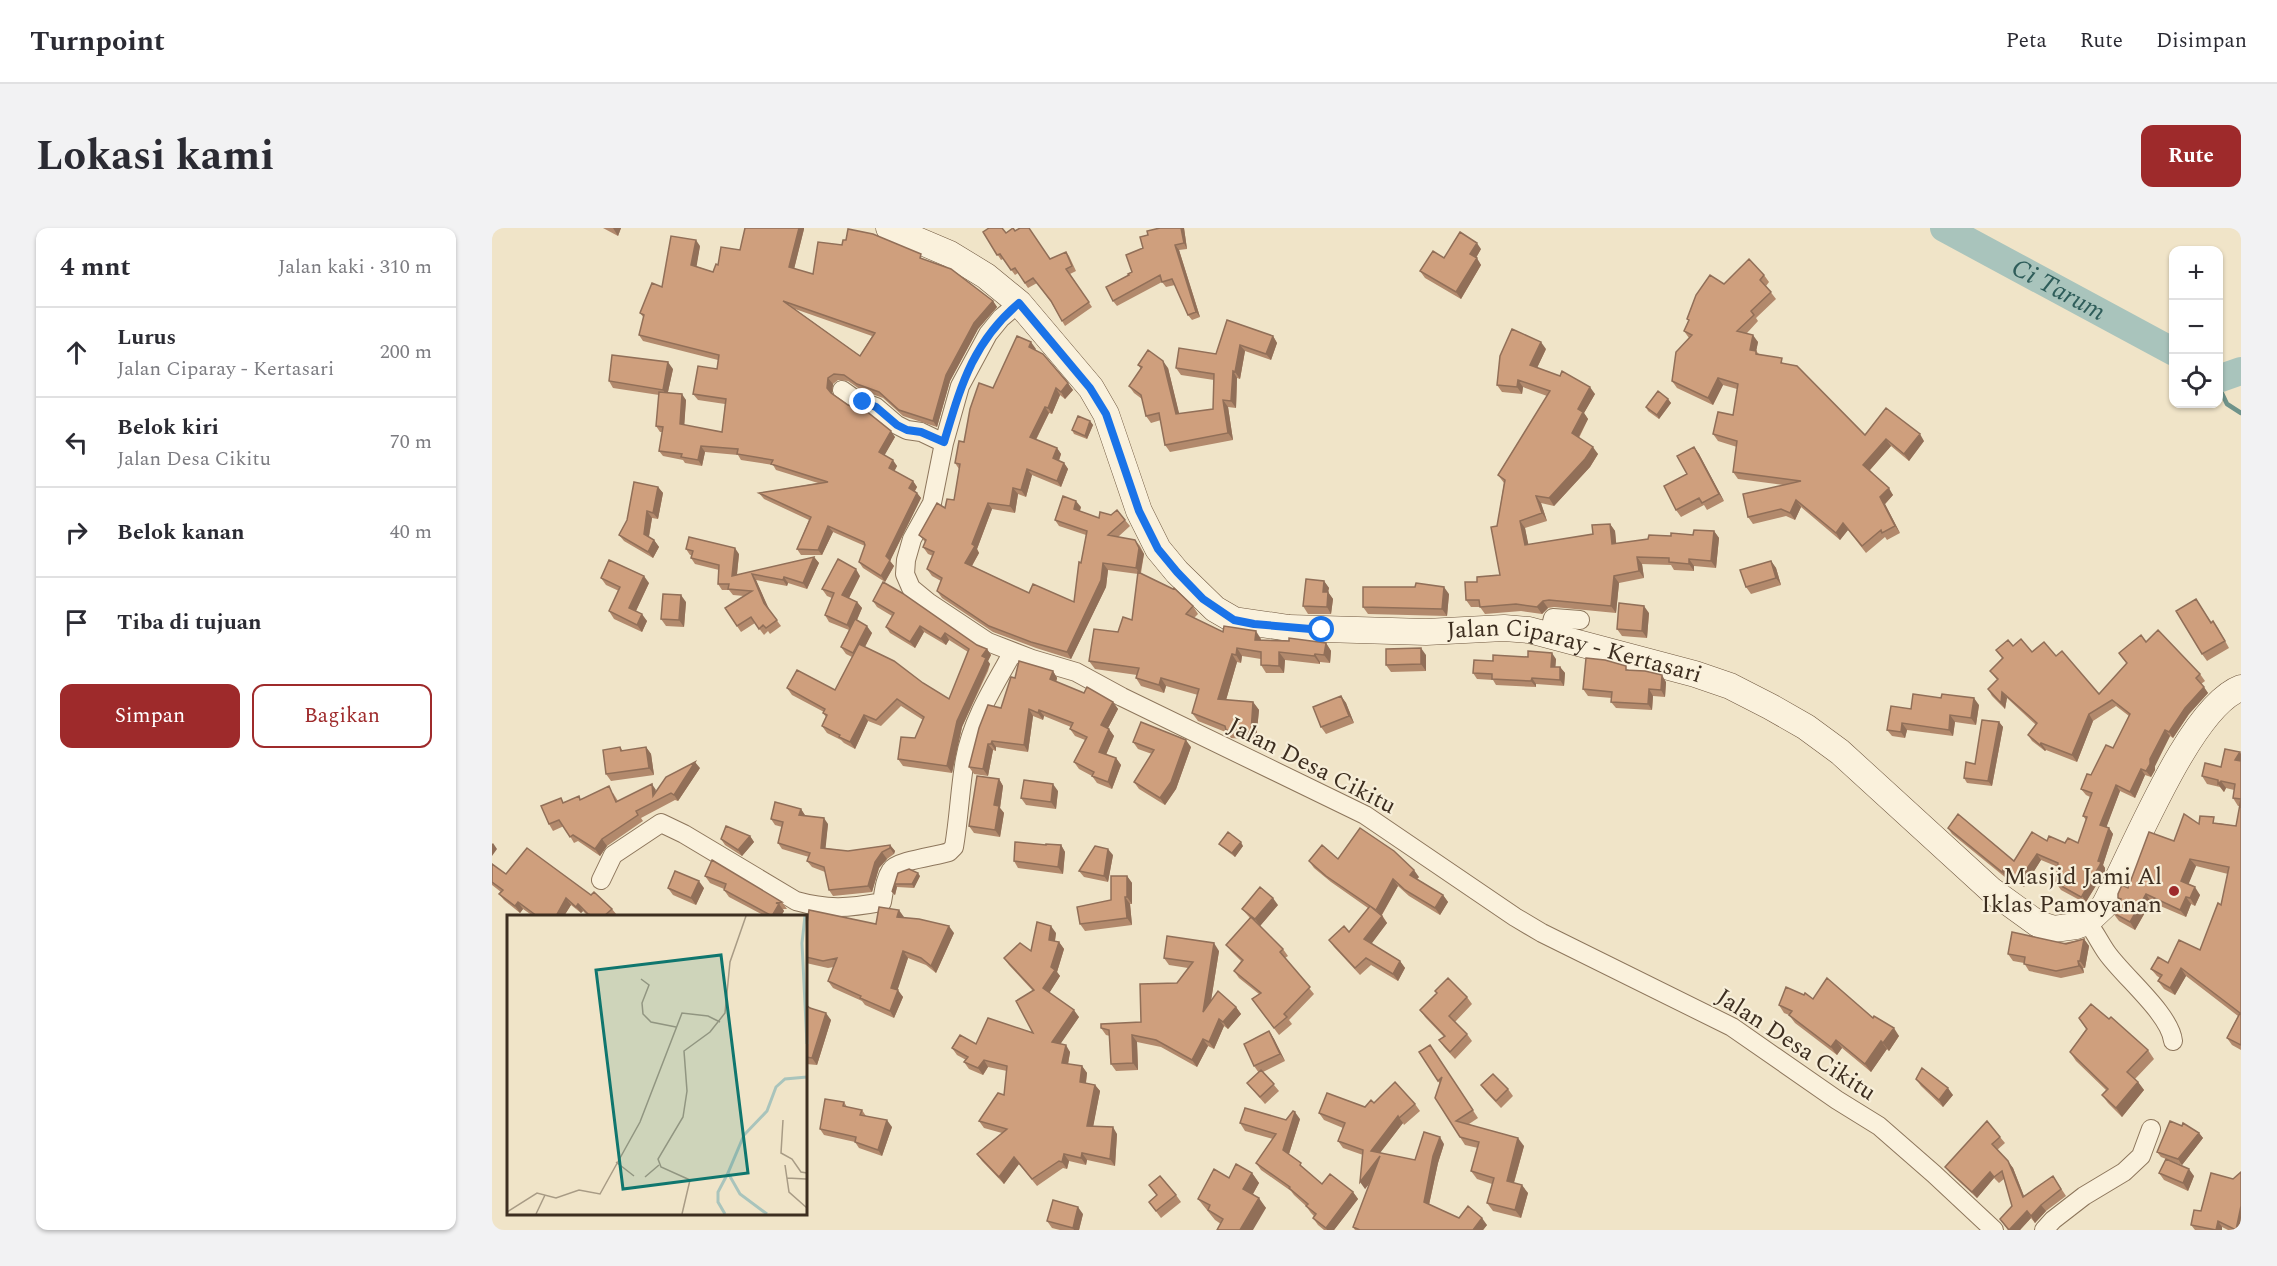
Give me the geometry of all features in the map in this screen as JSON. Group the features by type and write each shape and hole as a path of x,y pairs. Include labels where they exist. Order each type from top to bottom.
{"main road":[{"name":"Jalan Ciparay - Kertasari","path":"889,228 950,254 986,276 1019,303 1090,388 1106,414 1139,511 1158,549 1177,572 1215,609 1234,620 1289,628 1426,632 1504,628 1549,634 1695,674 1752,696 1806,727 1840,752 1991,890 2038,924 2066,929 2087,922"},
{"path":"2087,922 2104,906 2171,771 2193,735 2215,706 2241,687"}],"street":[{"name":"Jalan Desa Cikitu","path":"1019,303 1001,318 988,334 960,386 944,442 932,503 912,539 906,560 905,574 911,588 988,642 1077,672 1122,697 1365,815 1542,933 1732,1027 1837,1100 1879,1126 1994,1230"},
{"path":"842,390 856,400 876,407 897,425 944,442"},
{"path":"1549,634 1553,618 1580,620"},
{"path":"601,880 614,855 661,823 684,834 796,901 836,909 882,902 891,868 899,863 949,852 954,847 969,742 986,701 1013,652"},
{"path":"2087,922 2106,952 2163,1018 2172,1031 2173,1041"},
{"path":"2044,1230 2076,1202 2124,1172 2141,1156 2151,1129"}],"building":[{"path":"745,228 799,228 789,267 813,274 818,242 842,245 843,240 846,240 848,229 873,234 921,254 920,258 951,269 993,301 974,323 946,375 933,421 899,410 879,392 857,384 844,375 834,374 828,378 827,388 831,393 848,405 866,411 891,431 879,452 893,460 889,468 913,481 909,488 917,493 886,556 890,560 881,576 859,562 864,542 828,526 818,550 797,549 811,517 759,493 828,482 771,464 773,460 737,454 738,449 701,446 698,460 681,457 682,454 659,451 663,427 656,426 659,392 682,394 680,424 722,432 726,399 693,394 698,366 717,369 719,355 639,335 644,315 640,313 652,283 662,287 671,236 696,240 691,265 713,272 716,264 718,265 721,247 740,250","holes":["783,301 875,333 860,356"]},
{"path":"989,228 1002,228 1006,233 1013,228 1015,231 1020,228 1029,228 1050,259 1066,252 1072,266 1066,269 1089,302 1062,321 1051,301 1033,278 1025,283 1015,268 1011,270 1000,254 997,255 983,232"},
{"path":"1160,228 1181,228 1184,243 1175,245 1196,312 1188,315 1172,279 1162,282 1160,275 1113,301 1106,287 1132,272 1126,255 1143,248 1140,237 1148,235 1147,231"},
{"path":"1460,232 1477,243 1470,254 1477,258 1456,292 1420,271 1433,251 1444,258"},
{"path":"1749,259 1764,275 1760,280 1771,292 1751,311 1754,315 1737,331 1753,335 1750,350 1756,351 1756,354 1782,358 1781,363 1797,366 1865,435 1886,408 1920,434 1904,454 1886,439 1863,465 1889,488 1880,497 1895,526 1882,533 1881,530 1862,546 1843,523 1836,533 1796,500 1790,513 1781,509 1748,517 1743,494 1801,481 1733,472 1737,441 1713,434 1718,412 1733,415 1738,384 1718,378 1708,398 1672,381 1676,352 1692,335 1684,331 1696,295 1710,275 1724,284"},
{"path":"1227,320 1273,336 1266,354 1240,345 1235,372 1233,371 1231,401 1223,400 1228,433 1165,445 1159,413 1146,416 1141,395 1129,386 1142,367 1138,365 1148,350 1163,361 1176,414 1213,409 1214,374 1176,368 1179,348 1216,354"},
{"path":"1512,329 1541,342 1530,365 1560,376 1562,371 1590,387 1578,409 1583,412 1572,433 1593,447 1549,498 1536,496 1542,513 1520,521 1525,545 1593,534 1592,525 1610,524 1612,544 1648,539 1649,535 1671,536 1671,533 1693,535 1694,530 1714,531 1711,561 1689,559 1689,564 1669,562 1669,558 1637,557 1639,571 1614,576 1611,606 1549,600 1543,601 1537,607 1516,604 1480,607 1479,600 1466,600 1465,582 1477,582 1477,577 1500,575 1491,527 1497,526 1505,480 1498,475 1550,391 1518,380 1517,387 1497,385 1500,356"},
{"path":"1017,336 1031,342 1029,347 1043,354 1068,383 1061,392 1056,388 1048,408 1045,407 1030,437 1057,448 1053,458 1064,463 1057,481 1027,469 1021,490 1013,488 1010,506 988,503 972,544 975,546 965,563 1029,593 1033,584 1074,602 1079,562 1081,563 1087,531 1055,520 1063,496 1076,501 1074,509 1099,518 1100,512 1111,515 1117,510 1125,520 1108,535 1135,540 1139,548 1136,568 1103,563 1101,580 1067,652 1031,642 989,626 937,591 942,578 927,569 934,552 923,547 926,540 919,535 937,503 945,508 947,499 954,500 960,464 955,463 959,441 964,442 970,409 979,383 993,388"},
{"path":"612,355 668,362 663,390 609,381"},
{"path":"1658,391 1668,399 1657,415 1646,407"},
{"path":"1078,416 1090,421 1085,436 1072,430"},
{"path":"1694,447 1719,494 1702,503 1699,498 1676,510 1664,486 1687,474 1677,456"},
{"path":"634,482 658,487 653,513 647,511 644,534 654,540 648,552 619,535 627,520"},
{"path":"689,537 735,548 732,576 814,557 803,583 784,577 783,580 752,574 764,603 777,620 766,628 763,625 759,629 751,617 737,626 725,608 752,591 728,589 729,584 718,584 719,565 691,558 693,551 686,549"},
{"path":"838,559 856,569 842,595 857,602 847,625 825,615 834,593 822,589"},
{"path":"609,560 644,576 629,608 642,614 637,625 609,611 620,587 601,578"},
{"path":"1771,561 1776,578 1746,587 1740,570"},
{"path":"1138,572 1174,588 1193,606 1186,614 1223,632 1224,626 1256,631 1255,640 1289,641 1289,638 1326,643 1324,655 1279,652 1279,666 1261,665 1261,652 1237,648 1236,655 1232,654 1218,699 1253,702 1251,732 1226,730 1225,726 1192,713 1199,689 1161,678 1159,685 1136,678 1139,668 1089,661 1094,629 1118,632 1123,617 1132,620"},
{"path":"1306,579 1324,581 1323,592 1328,592 1327,607 1303,606"},
{"path":"883,582 977,645 987,649 982,656 986,658 957,721 947,766 898,759 901,737 915,738 924,717 897,699 876,720 864,715 850,742 822,726 827,715 823,713 825,709 787,688 797,670 835,690 859,644 894,661 949,699 969,649 945,633 941,639 920,626 910,642 886,627 894,613 873,601"},
{"path":"1416,583 1444,587 1442,609 1363,607 1363,587 1415,587"},
{"path":"663,594 681,595 679,620 661,619"},
{"path":"2196,599 2225,641 2202,654 2176,611"},
{"path":"1619,603 1644,606 1642,631 1617,629"},
{"path":"855,619 867,626 853,653 841,647"},
{"path":"2158,630 2200,674 2196,678 2204,687 2185,708 2169,732 2165,730 2150,759 2150,764 2146,771 2141,769 2130,792 2116,785 2100,825 2109,828 2098,861 2101,862 2081,897 2056,883 2058,863 2037,854 2019,880 2003,870 2002,872 1948,828 1958,814 2014,861 2032,832 2047,841 2049,836 2065,843 2068,838 2078,843 2087,817 2083,816 2092,793 2081,789 2087,774 2091,775 2106,745 2113,748 2130,714 2112,700 2089,714 2072,755 2041,743 2040,745 2028,735 2037,723 2002,692 2001,703 1988,689 1998,679 1990,671 2003,658 1996,650 2008,640 2013,646 2021,639 2032,652 2044,642 2056,656 2062,651 2099,694 2127,663 2119,653 2141,635 2146,642"},
{"path":"1421,648 1421,664 1386,665 1386,649"},
{"path":"1528,651 1552,653 1551,667 1560,667 1560,680 1492,679 1492,674 1473,673 1474,660 1493,661 1493,655 1528,657"},
{"path":"1586,658 1626,666 1626,670 1662,675 1661,690 1649,689 1648,704 1611,702 1612,692 1583,689"},
{"path":"1019,661 1053,671 1050,679 1084,693 1087,687 1113,702 1101,725 1109,729 1099,752 1116,758 1108,782 1092,776 1094,772 1074,762 1087,737 1070,729 1073,723 1039,710 1038,713 1029,709 1024,745 992,741 988,744 983,769 969,767 979,728 988,705 1001,708 1011,677 1015,678"},
{"path":"1913,694 1941,698 1942,694 1974,698 1971,718 1950,715 1949,730 1902,723 1901,732 1887,730 1891,706 1911,709"},
{"path":"1341,696 1349,716 1321,727 1313,707"},
{"path":"1982,720 1999,722 1988,781 1964,778 1966,762 1975,764"},
{"path":"1141,722 1186,740 1171,782 1160,798 1134,782 1154,750 1133,742"},
{"path":"620,747 621,751 646,747 649,768 606,774 603,750"},
{"path":"2225,749 2240,752 2235,760 2241,761 2241,799 2233,798 2235,784 2221,781 2218,784 2218,780 2202,776 2205,763 2221,767"},
{"path":"695,762 674,795 671,793 636,811 638,815 602,839 595,849 573,835 570,837 559,820 549,824 541,806 561,798 563,803 579,796 580,800 609,786 616,802 652,784 653,796 666,777"},
{"path":"977,776 999,779 994,805 999,806 995,830 969,826"},
{"path":"1024,780 1053,784 1051,802 1021,798"},
{"path":"2241,799 2241,1045 2227,1038 2240,1013 2181,968 2170,988 2158,981 2162,975 2151,969 2158,957 2168,963 2179,940 2200,950 2218,903 2221,905 2229,867 2190,859 2181,881 2195,887 2190,898 2186,897 2180,910 2146,894 2130,922 2113,913 2121,899 2118,898 2118,894 2122,885 2128,888 2149,832 2174,841 2184,814 2199,824 2200,816 2214,817 2213,823 2236,826"},
{"path":"775,802 801,809 799,815 824,818 821,848 848,851 890,845 890,848 882,852 875,862 868,886 829,890 824,867 807,861 810,853 778,843 783,822 771,819"},
{"path":"726,826 750,836 738,850 721,839"},
{"path":"1360,828 1394,851 1414,870 1410,875 1443,895 1435,908 1405,890 1393,879 1376,910 1326,876 1309,861 1322,845 1338,859"},
{"path":"1228,832 1241,842 1232,853 1219,844"},
{"path":"1015,842 1061,845 1058,867 1014,861"},
{"path":"1095,846 1108,849 1104,876 1079,871"},
{"path":"527,848 591,895 594,892 612,909 605,915 591,915 578,904 576,907 566,898 557,915 536,915 518,902 515,906 499,894 503,890 492,882 492,864 506,874"},
{"path":"712,860 782,902 776,903 779,904 773,915 770,915 724,890 726,884 705,876"},
{"path":"909,869 918,873 912,884 895,884 892,892 898,873"},
{"path":"675,871 699,881 691,898 668,888"},
{"path":"1111,876 1127,876 1127,897 1125,897 1127,918 1080,924 1077,907 1111,900"},
{"path":"1260,887 1273,898 1255,919 1242,909"},
{"path":"1370,906 1382,916 1364,939 1400,961 1393,974 1366,958 1355,968 1329,940 1344,926 1349,932"},
{"path":"879,907 899,910 897,917 949,926 931,966 921,958 903,951 891,988 898,990 890,1011 828,981 837,958 823,961 807,957 809,910 876,924"},
{"path":"1251,917 1283,949 1280,952 1310,987 1284,1014 1287,1017 1274,1028 1252,999 1261,993 1234,971 1243,960 1226,945"},
{"path":"1037,922 1051,926 1049,940 1059,942 1051,967 1055,970 1043,988 1074,1010 1052,1042 1066,1045 1062,1063 1082,1066 1080,1082 1095,1085 1087,1126 1113,1127 1110,1159 1082,1153 1081,1158 1064,1154 1062,1162 1059,1161 1032,1179 1014,1157 999,1177 977,1154 1007,1129 979,1121 998,1093 1004,1095 1007,1066 984,1060 978,1068 964,1062 968,1057 952,1048 960,1035 976,1044 988,1018 1033,1033 1016,1001 1034,990 1004,958 1020,943 1031,951"},
{"path":"2012,932 2066,944 2084,939 2080,961 2078,961 2079,966 2056,971 2024,964 2025,957 2008,954"},
{"path":"1167,936 1214,943 1203,1012 1218,991 1236,1007 1223,1022 1219,1019 1209,1042 1203,1039 1192,1060 1156,1040 1132,1035 1133,1063 1111,1064 1109,1030 1101,1028 1101,1024 1141,1022 1140,984 1177,983 1193,962 1164,958"},
{"path":"1448,978 1467,997 1449,1016 1467,1034 1450,1052 1439,1040 1445,1036 1420,1010"},
{"path":"1827,978 1873,1018 1874,1016 1894,1028 1883,1043 1881,1041 1865,1064 1836,1040 1831,1047 1789,1015 1792,1011 1779,1005 1786,987 1804,995 1805,993 1813,999"},
{"path":"2091,1004 2109,1019 2111,1017 2148,1050 2127,1072 2138,1082 2116,1108 2102,1095 2108,1089 2070,1052 2087,1029 2079,1018"},
{"path":"807,1006 826,1013 812,1058 807,1057"},
{"path":"1269,1031 1280,1054 1254,1066 1244,1044"},
{"path":"1430,1045 1473,1110 1456,1121 1518,1138 1507,1181 1522,1185 1515,1210 1487,1203 1494,1178 1471,1171 1479,1142 1460,1137 1435,1098 1442,1077 1438,1081 1419,1052"},
{"path":"1922,1068 1948,1088 1939,1100 1916,1079"},
{"path":"1261,1070 1274,1084 1260,1097 1247,1083"},
{"path":"1493,1074 1508,1089 1496,1101 1481,1085"},
{"path":"1395,1082 1415,1104 1399,1118 1398,1116 1371,1151 1415,1160 1424,1132 1440,1137 1433,1156 1424,1202 1459,1218 1468,1206 1482,1218 1473,1230 1360,1230 1353,1227 1380,1156 1360,1182 1363,1150 1338,1141 1345,1123 1319,1113 1327,1093 1365,1107 1371,1100 1374,1103"},
{"path":"825,1099 844,1102 843,1106 862,1110 860,1115 887,1120 878,1150 855,1142 856,1137 820,1129"},
{"path":"1245,1108 1286,1120 1293,1111 1295,1112 1283,1150 1301,1163 1300,1165 1322,1184 1330,1174 1353,1192 1326,1228 1313,1218 1316,1214 1290,1187 1256,1163 1276,1134 1240,1123"},
{"path":"1987,1121 2000,1137 1992,1144 2008,1161 2023,1197 2053,1176 2061,1189 2031,1216 2027,1211 2009,1230 2000,1219 2012,1206 2002,1171 1994,1177 1990,1172 1972,1192 1945,1167"},
{"path":"2170,1121 2182,1126 2183,1123 2199,1133 2178,1159 2157,1152"},
{"path":"2166,1159 2189,1169 2183,1183 2159,1173"},
{"path":"1236,1164 1252,1173 1243,1189 1259,1198 1240,1230 1217,1230 1223,1219 1208,1210 1210,1205 1198,1199 1214,1169 1229,1178"},
{"path":"2241,1172 2241,1206 2236,1230 2218,1221 2216,1230 2191,1225 2194,1210 2201,1211 2211,1173 2233,1179"},
{"path":"1160,1176 1176,1195 1156,1211 1149,1202 1157,1195 1149,1185"},
{"path":"1053,1200 1078,1207 1073,1228 1047,1221"}],"waterway":[{"name":"Ci Tarum","path":"1944,228 2169,349"},
{"name":"Ci Tarum","path":"2223,377 2241,371"},
{"path":"2223,396 2227,404 2241,413"}],"place":[{"name":"Masjid Jami Al Iklas Pamoyanan","path":"2174,891"}],"route":[{"path":"863,402 876,407 897,425 907,430 921,432 944,442 960,386 971,364 988,334 1001,318 1019,303 1090,388 1106,414 1139,511 1158,549 1177,572 1203,599 1234,620 1322,630"}]}
